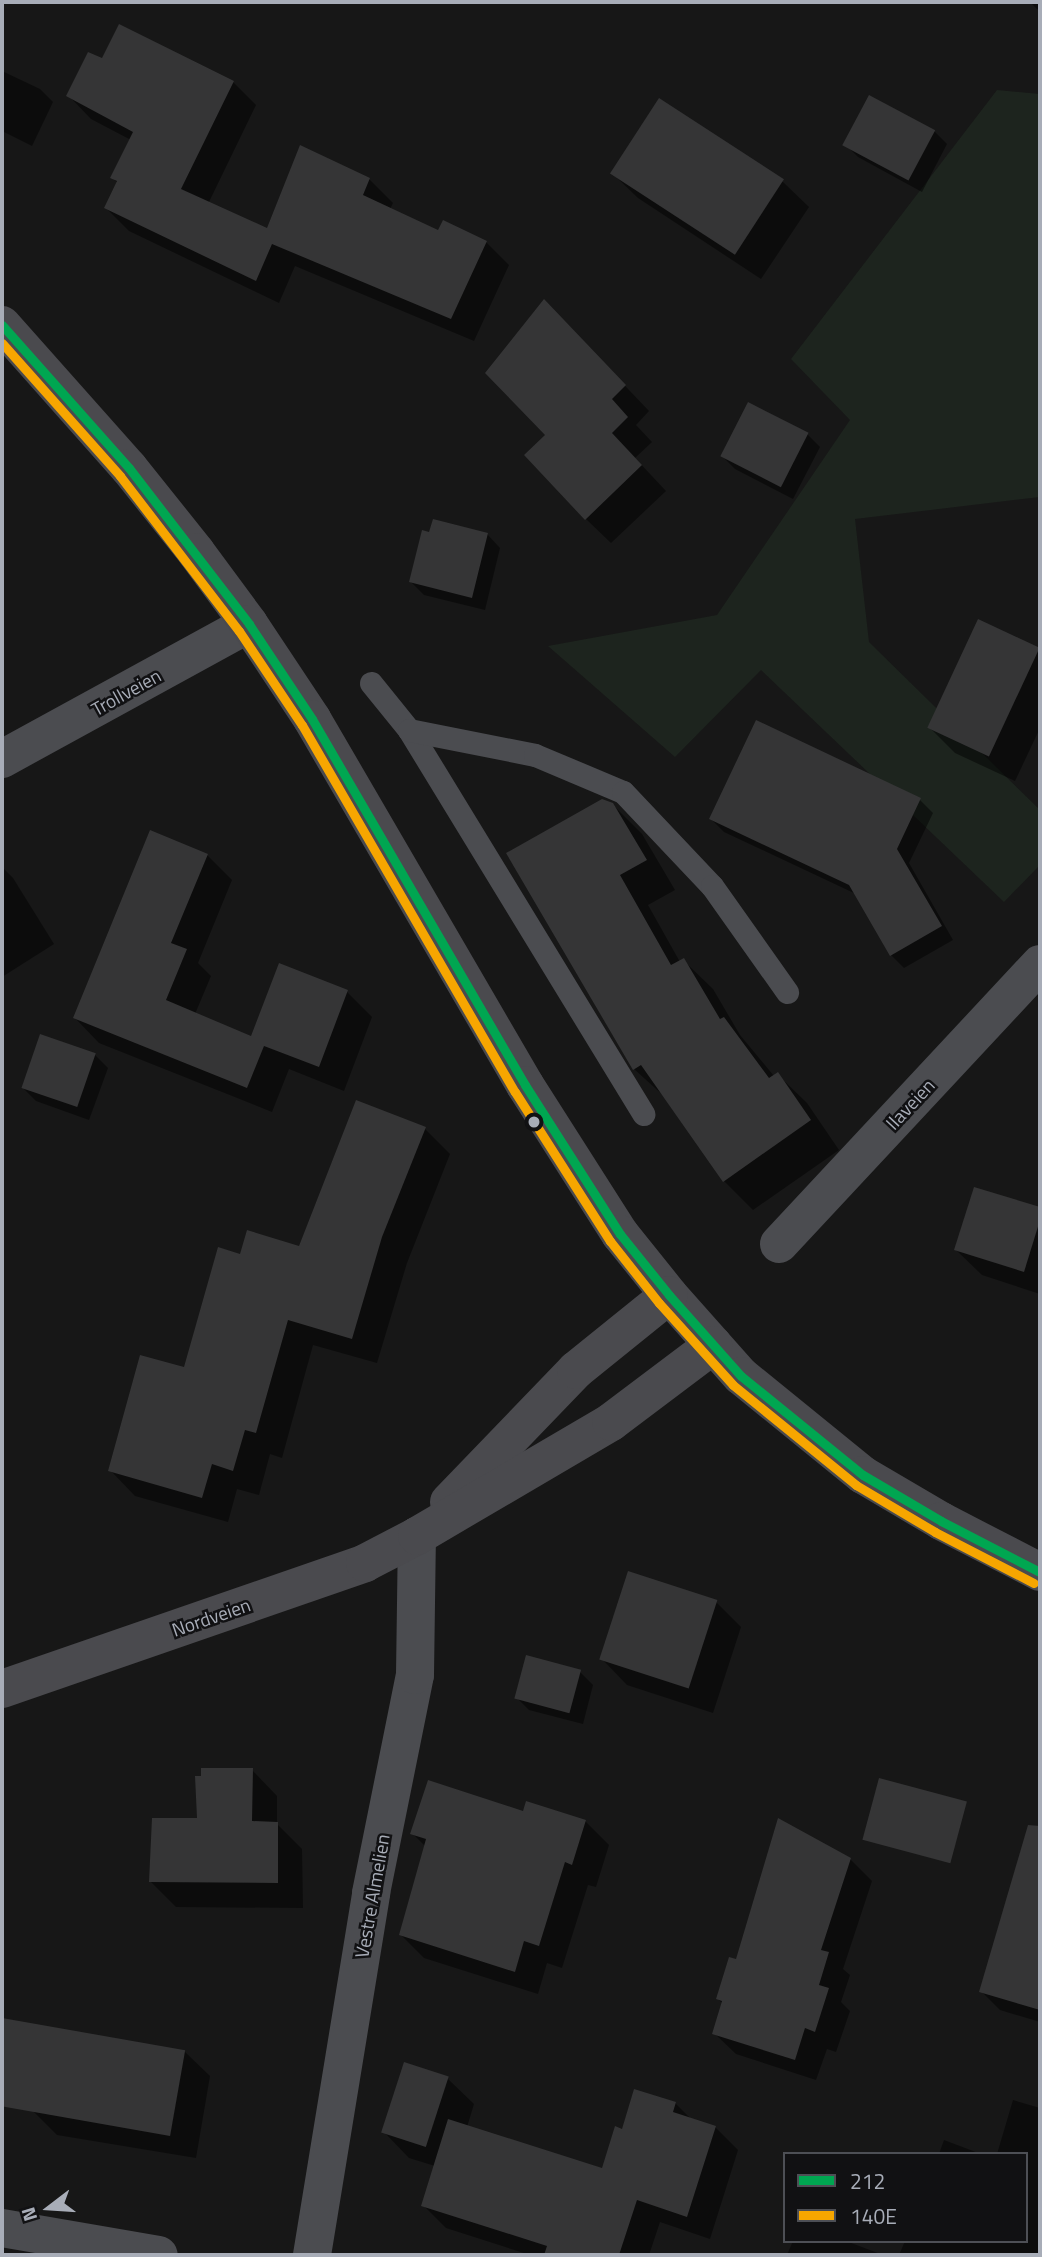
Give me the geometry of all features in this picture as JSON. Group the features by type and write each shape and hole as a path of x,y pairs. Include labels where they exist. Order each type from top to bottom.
{"main road":[{"path":"2,325 129,468 197,552 249,624 312,719 525,1085 620,1234 669,1295 741,1376 863,1475 941,1521 1040,1572"},
{"name":"Nordveien","path":"417,1536 576,1370 669,1295"},
{"name":"Nordveien","path":"2,1689 365,1563 417,1536 611,1422 713,1345"}],"street":[{"name":"Trollveien","path":"2,759 249,624"},
{"name":"Ilaveien","path":"779,1244 1040,964"},
{"name":"Vestre Almelien","path":"312,2255 371,1893 415,1675 417,1536"},
{"path":"2,2228 159,2255"}],"lane":[{"path":"371,683 409,730 643,1114"},
{"path":"409,730 535,755 623,792 712,886 786,992"}],"shaded area":[{"path":"997,90 1040,94 1040,497 855,519 869,642 1040,810 1040,865 1004,902 761,670 675,757 548,646 717,615 850,420 791,359"}],"building":[{"path":"119,24 234,81 181,189 267,228 300,145 370,178 363,195 438,230 443,220 487,241 451,319 272,244 256,281 104,208 117,181 110,178 133,132 66,96 88,52 102,58"},
{"path":"869,95 935,130 908,181 842,145"},
{"path":"659,98 784,179 735,255 610,173"},
{"path":"544,299 626,385 612,399 628,417 612,433 642,465 585,520 524,455 545,435 485,373"},
{"path":"748,402 809,433 781,487 720,456"},
{"path":"433,519 488,533 472,598 409,582 422,530 429,532"},
{"path":"978,619 1040,648 989,756 927,728"},
{"path":"756,720 921,798 897,849 942,926 890,956 849,885 709,819"},
{"path":"602,799 613,803 647,860 620,875 671,965 684,958 720,1019 724,1017 769,1078 778,1072 811,1120 723,1182 641,1065 633,1070 506,853"},
{"path":"150,830 208,854 171,943 187,949 166,1000 251,1036 279,963 348,990 319,1067 264,1046 247,1088 73,1018"},
{"path":"40,1034 96,1053 77,1107 21,1088"},
{"path":"356,1100 426,1127 382,1237 352,1339 288,1320 256,1433 245,1430 233,1471 212,1464 202,1498 108,1471 140,1355 184,1367 218,1247 240,1254 247,1230 299,1246"},
{"path":"974,1187 1040,1207 1040,1220 1024,1272 954,1250"},
{"path":"628,1571 717,1600 689,1688 599,1659"},
{"path":"526,1655 581,1670 569,1713 514,1698"},
{"path":"201,1768 253,1768 252,1821 278,1822 278,1883 149,1882 152,1818 197,1818 195,1776 201,1776"},
{"path":"879,1778 967,1802 950,1863 862,1840"},
{"path":"428,1780 523,1811 526,1801 586,1820 572,1865 565,1862 539,1946 524,1941 515,1972 399,1935 426,1839 410,1834"},
{"path":"778,1818 851,1858 821,1950 829,1952 819,1985 829,1988 815,2032 805,2028 795,2060 712,2034 722,2001 716,1999 729,1957 736,1959"},
{"path":"1028,1825 1040,1826 1040,2010 979,1992"},
{"path":"2,2018 185,2050 170,2136 2,2106"},
{"path":"404,2062 449,2077 426,2147 381,2132"},
{"path":"634,2089 676,2102 673,2112 716,2126 687,2217 637,2200 619,2255 544,2255 547,2246 421,2206 448,2119 602,2168 615,2126 622,2129"}],"transit line":[{"name":"212","path":"2,325 129,468 249,624 312,719 525,1085 620,1234 669,1295 741,1376 863,1475 941,1521 1040,1572"},
{"name":"140E","path":"2,343 120,476 239,631 302,725 515,1092 610,1241 659,1303 733,1385 856,1485 935,1532 1034,1583"}]}
